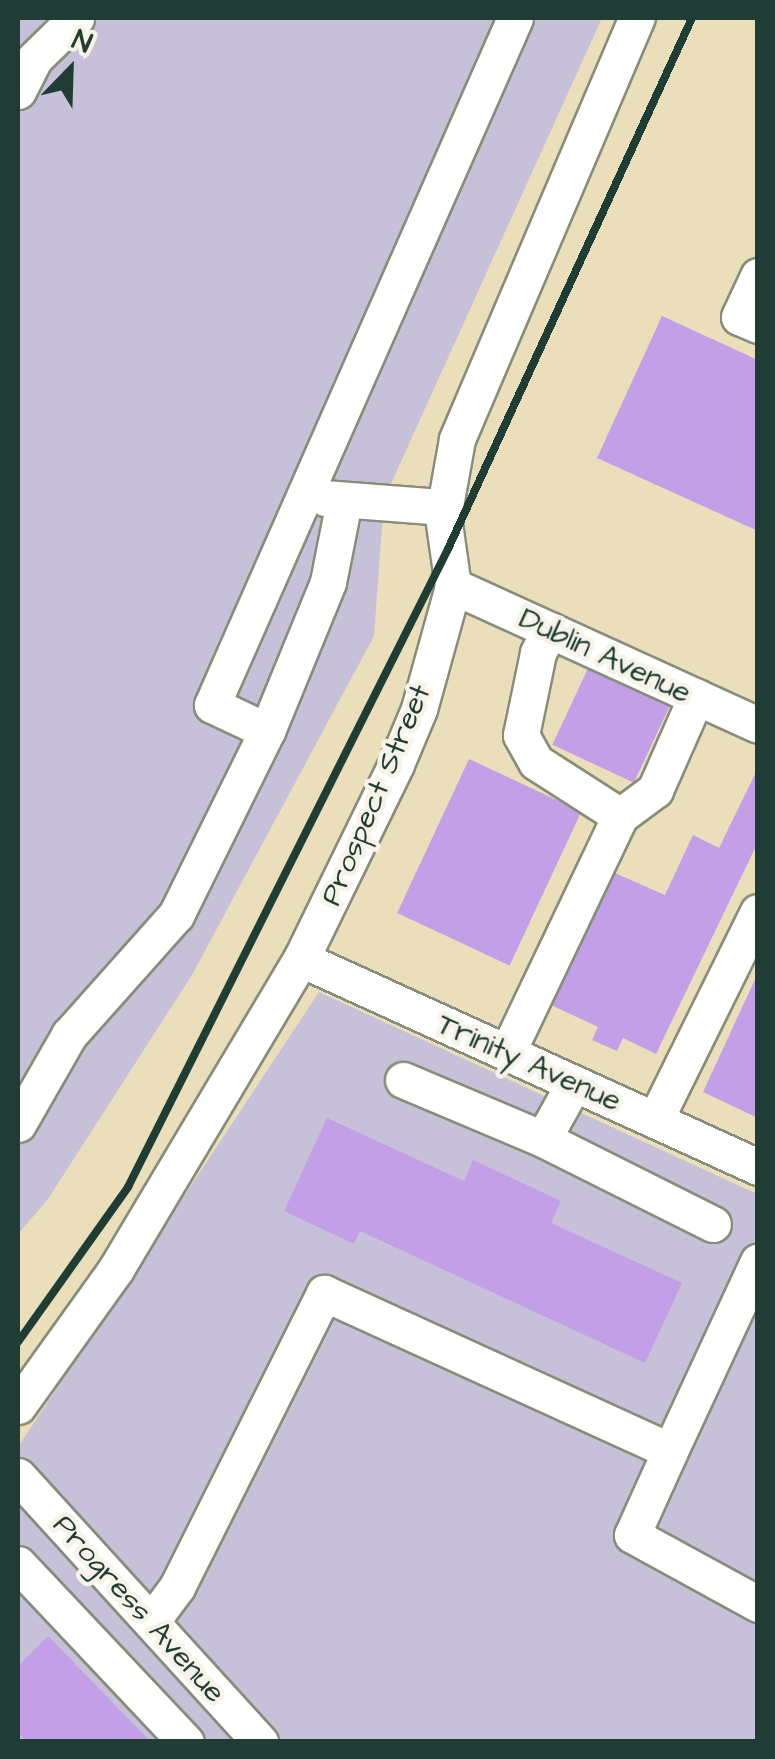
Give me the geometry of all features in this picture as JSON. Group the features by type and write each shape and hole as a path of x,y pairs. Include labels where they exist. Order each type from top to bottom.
{"street":[{"path":"18,91 34,59 76,18"},
{"path":"267,730 212,705 515,18"},
{"name":"Prospect Street","path":"18,1406 116,1268 300,959 419,709 453,586 443,507 457,439 486,360 637,18"},
{"path":"758,276 739,317 758,325"},
{"path":"304,495 443,507"},
{"path":"18,1124 69,1035 176,915 267,730 328,582 344,501"},
{"name":"Dublin Avenue","path":"453,586 758,725"},
{"path":"550,630 538,653 521,735 536,762 620,816"},
{"path":"507,1053 620,816 655,790 696,697"},
{"path":"654,1120 758,912"},
{"name":"Trinity Avenue","path":"300,959 758,1167"},
{"path":"403,1080 542,1140 713,1224"},
{"path":"542,1140 574,1083"},
{"path":"758,1261 632,1536 758,1604"},
{"path":"151,1622 177,1587 324,1293 670,1451"},
{"name":"Progress Avenue","path":"18,1476 260,1742"},
{"path":"61,1524 18,1564 186,1742"}],"shaded area":[{"path":"18,18 602,18 384,499 374,636 192,975 48,1199 18,1234"},
{"path":"319,992 757,1194 757,1741 18,1741 18,1447"}],"building":[{"path":"662,316 758,360 758,531 597,458"},
{"path":"590,664 672,702 634,783 552,745"},
{"path":"469,759 581,811 510,965 397,913"},
{"path":"758,768 758,842 656,1054 623,1038 617,1051 592,1040 598,1027 538,999 601,867 665,895 693,835 719,848"},
{"path":"758,973 758,1118 703,1092"},
{"path":"327,1118 464,1181 473,1160 561,1201 551,1223 682,1283 645,1363 360,1231 354,1244 284,1211"},
{"path":"48,1636 151,1742 27,1742 18,1732 18,1666"}],"railway":[{"path":"18,1342 128,1187 448,549 692,18"}]}
